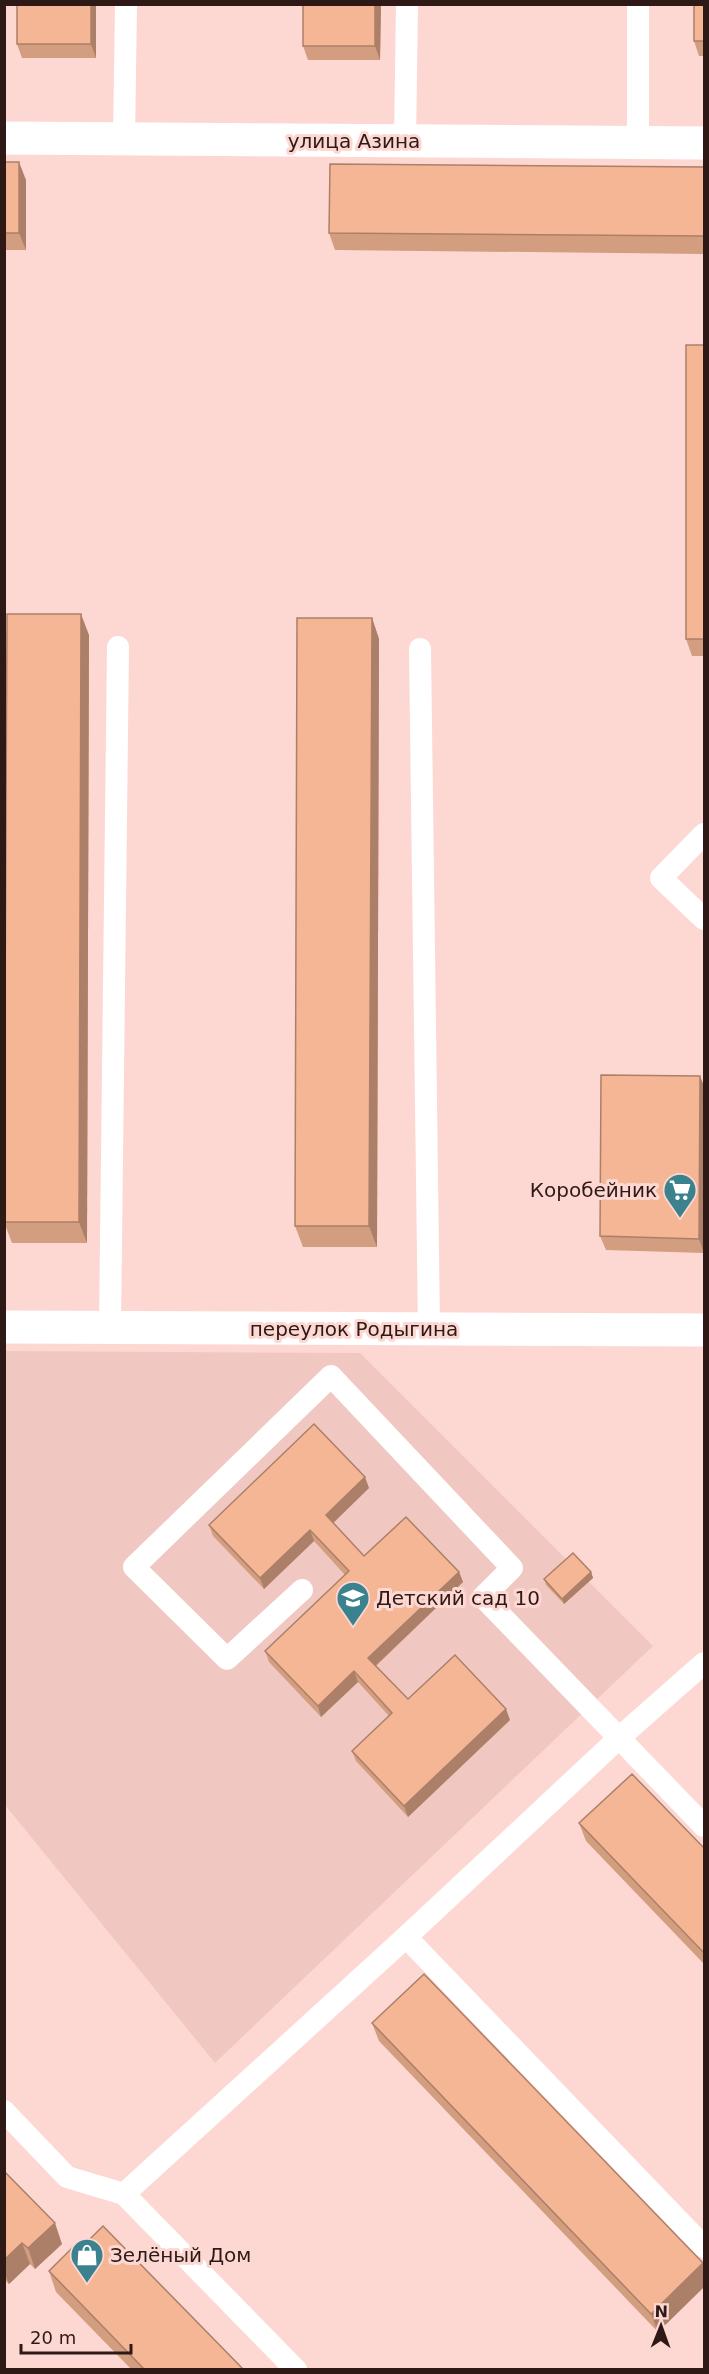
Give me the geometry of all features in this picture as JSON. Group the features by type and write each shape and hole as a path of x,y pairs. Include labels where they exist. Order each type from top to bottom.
{"street":[{"name":"улица Азина","path":"4,138 705,143"},
{"name":"переулок Родыгина","path":"4,1328 705,1330"}],"lane":[{"path":"124,139 126,4"},
{"path":"405,141 407,4"},
{"path":"638,4 638,142"},
{"path":"110,1328 118,647"},
{"path":"420,649 429,1329"},
{"path":"705,834 661,878 705,919"},
{"path":"302,1590 227,1659 134,1567 331,1376 512,1568 483,1597 705,1826"},
{"path":"124,2194 406,1937 619,1738 705,1663"},
{"path":"406,1937 705,2247"},
{"path":"4,2111 67,2177 124,2194 296,2370"}],"shaded area":[{"path":"4,1351 360,1353 653,1646 215,2063 5,1805"}],"building":[{"path":"17,4 91,4 91,44 17,44"},
{"path":"303,4 375,4 375,46 303,46"},
{"path":"694,4 705,4 705,41 694,41"},
{"path":"4,162 19,162 19,233 4,233"},
{"path":"330,164 705,167 705,236 329,233"},
{"path":"686,345 705,345 705,639 686,639"},
{"path":"7,614 81,614 79,1222 4,1222"},
{"path":"297,618 372,618 369,1226 295,1226"},
{"path":"601,1075 700,1076 699,1239 600,1236"},
{"path":"314,1424 365,1477 326,1515 364,1556 406,1517 459,1572 368,1658 408,1699 455,1655 506,1709 404,1806 352,1751 392,1713 354,1671 318,1706 265,1651 349,1571 310,1530 260,1578 209,1525"},
{"path":"573,1553 591,1572 562,1599 544,1579"},
{"path":"632,1774 705,1849 705,1954 579,1823"},
{"path":"424,1974 703,2263 651,2314 372,2023"},
{"path":"4,2171 55,2223 28,2248 22,2243 4,2260"},
{"path":"103,2226 244,2370 145,2370 49,2271 75,2245 79,2250"}],"place":[{"name":"Коробейник","path":"680,1219"},
{"name":"Детский сад 10","path":"353,1627"},
{"name":"Зелёный Дом","path":"87,2284"}]}
